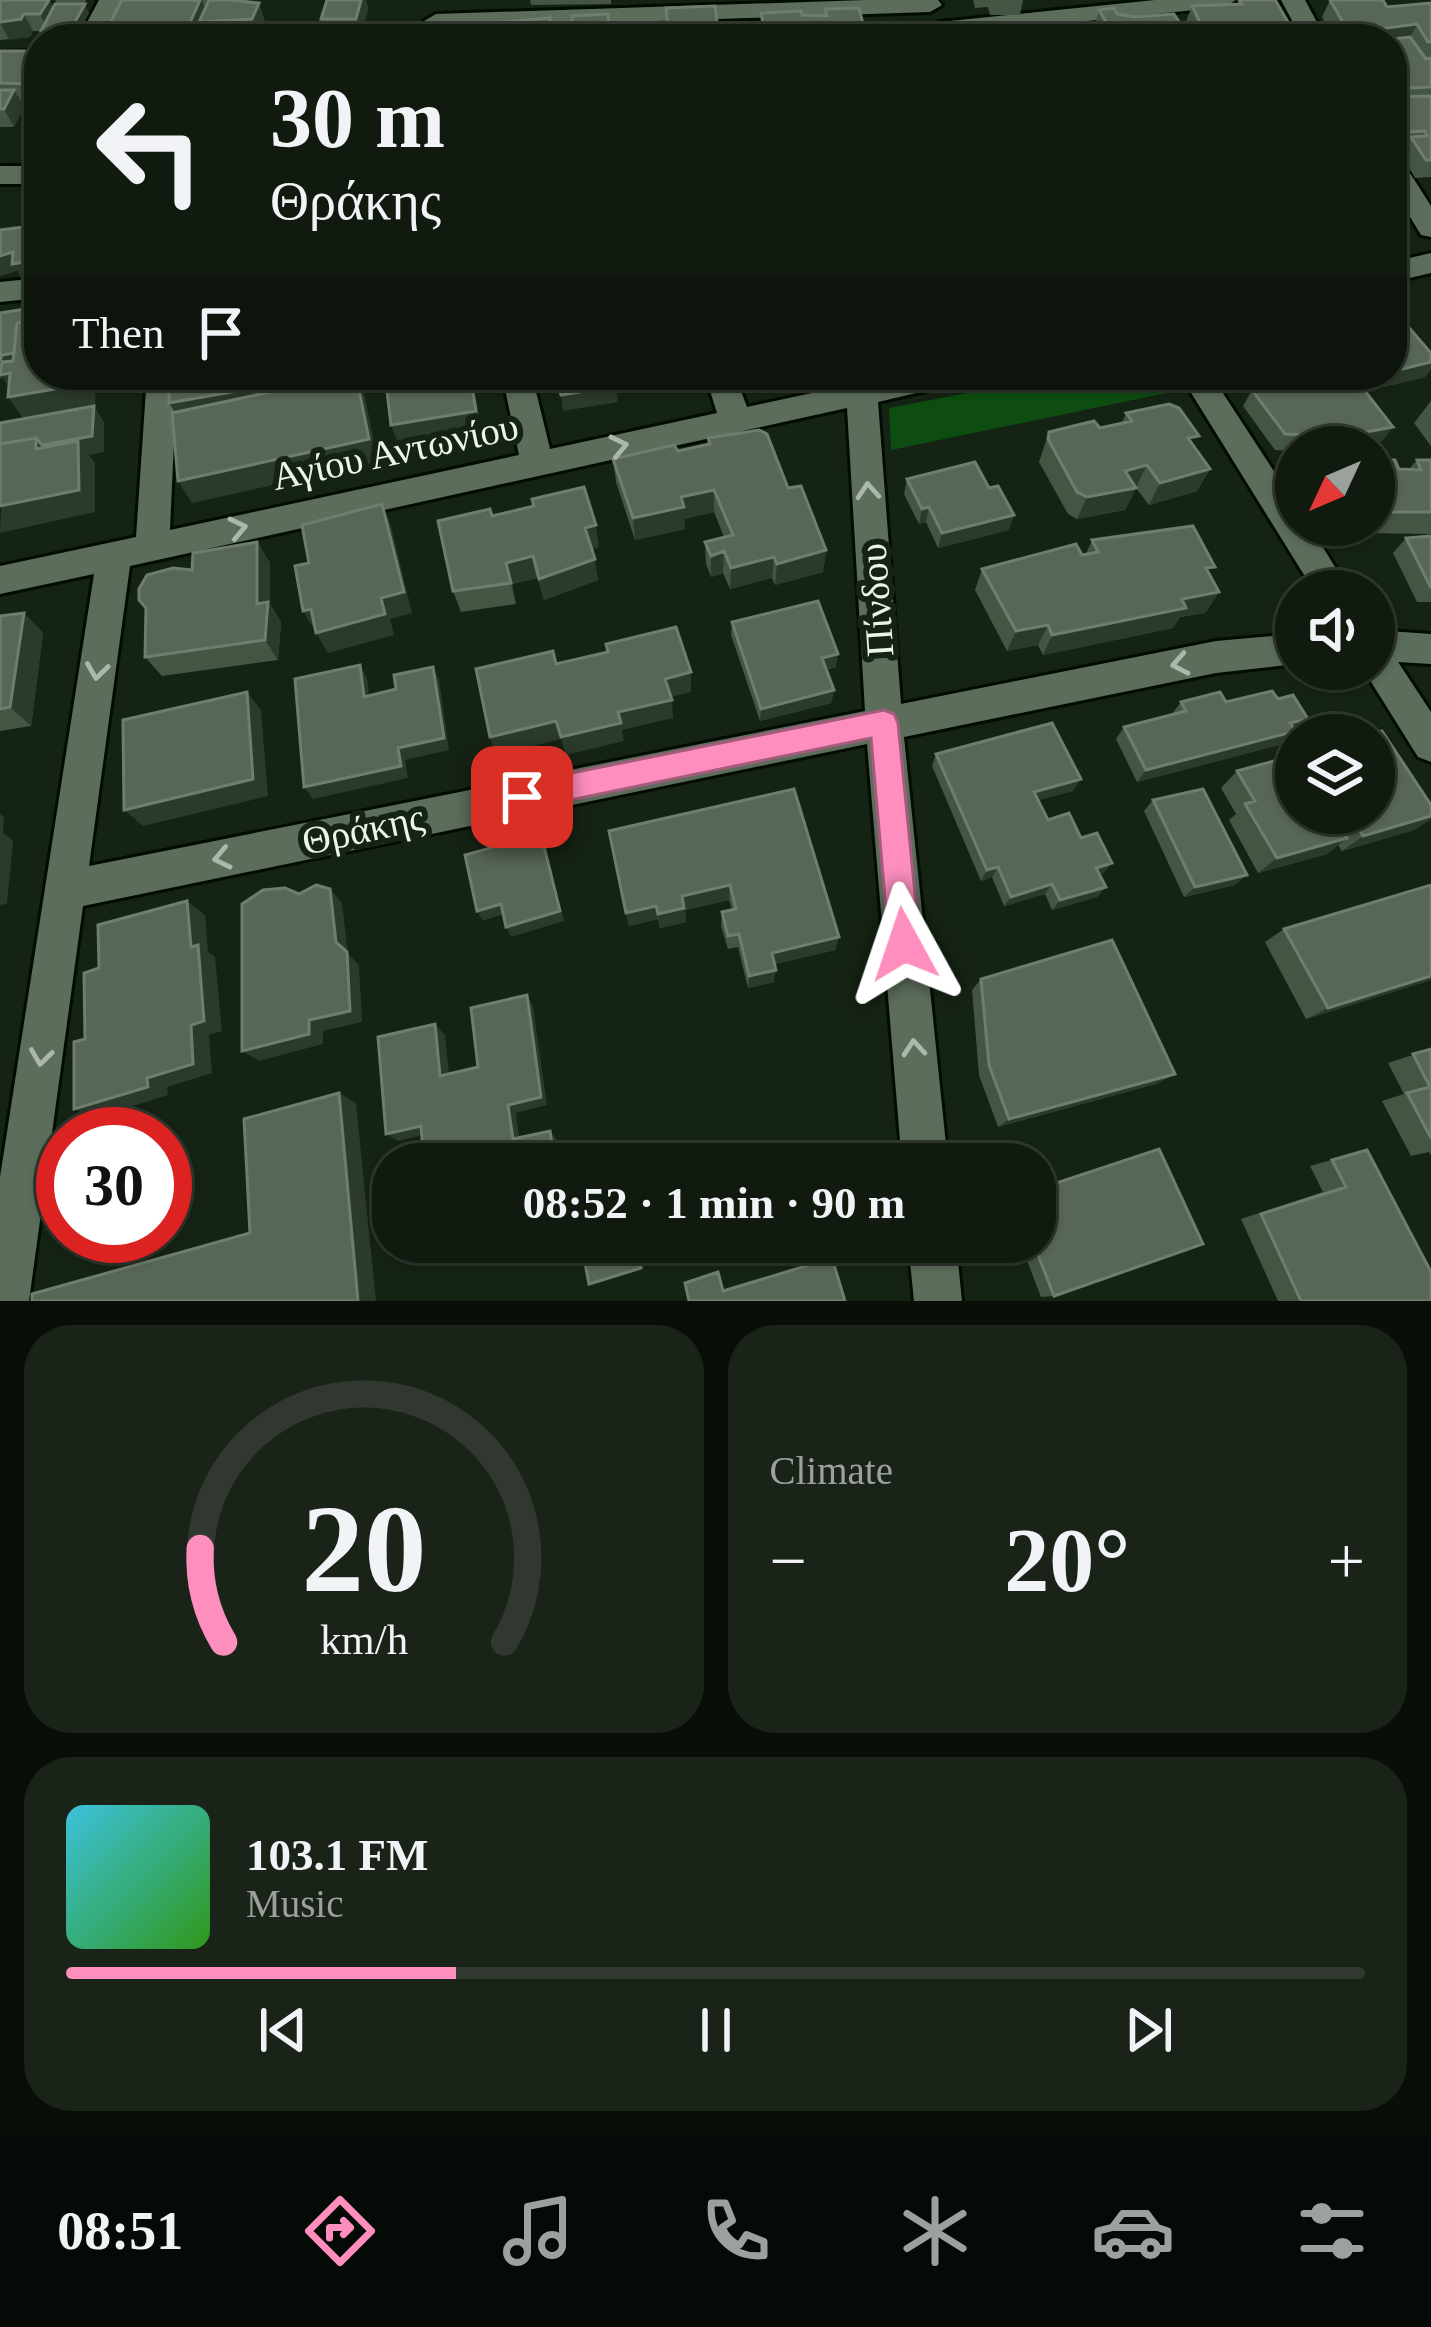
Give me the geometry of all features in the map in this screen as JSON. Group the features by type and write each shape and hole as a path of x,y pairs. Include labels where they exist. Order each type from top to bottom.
{"street":[{"path":"1026,24 1224,0"},
{"path":"668,24 928,3"},
{"path":"437,20 574,24"},
{"path":"1407,189 1431,228"},
{"path":"5,1301 66,890 160,390"},
{"path":"520,390 537,464"},
{"path":"725,390 736,422"},
{"name":"Αγίου Αντωνίου","path":"0,580 880,390"},
{"path":"1205,390 1320,570"},
{"name":"Πίνδου","path":"862,394 884,723 923,1143"},
{"path":"1395,646 1431,649"},
{"name":"Θράκης","path":"66,890 1216,657 1275,651"},
{"path":"1395,689 1431,746"},
{"path":"934,1263 938,1301"}],"green space":[{"path":"983,390 1181,390 891,450 889,408"}],"building":[{"path":"0,0 49,0 40,14 0,22"},
{"path":"122,0 200,0 189,24 110,24"},
{"path":"209,0 259,3 252,19 199,22"},
{"path":"327,0 361,0 356,19 321,19"},
{"path":"1239,0 1275,0 1289,24 1201,24 1192,6 1242,4"},
{"path":"1330,0 1383,0 1387,7 1431,3 1431,42 1417,24 1344,24"},
{"path":"55,4 85,4 74,24 45,24"},
{"path":"715,6 717,24 668,24 666,8"},
{"path":"859,8 863,24 763,24 761,13 801,11 802,15 827,16 825,9"},
{"path":"1114,8 1117,14 1134,17 1174,14 1180,24 1107,24 1099,10"},
{"path":"608,14 609,24 573,24 572,16"},
{"path":"550,18 550,23 566,23 566,24 480,24"},
{"path":"1407,37 1426,59 1431,58 1431,87 1407,88"},
{"path":"0,51 24,51 24,84 0,83"},
{"path":"0,90 14,90 4,109 0,109"},
{"path":"1431,96 1431,160 1426,160 1411,137 1427,136 1425,131 1407,130 1407,97"},
{"path":"24,227 24,262 12,264 13,252 0,256 0,230"},
{"path":"24,309 23,322 17,323 14,353 2,355 0,361 0,313"},
{"path":"24,322 24,390 49,390 8,397 10,373 0,375 2,362 13,361 17,323"},
{"path":"1407,325 1431,353 1431,362 1407,368"},
{"path":"169,390 244,390 169,403"},
{"path":"279,390 359,390 369,439 178,481 172,413"},
{"path":"387,390 472,390 476,411 391,425"},
{"path":"1252,390 1364,390 1392,426 1279,426"},
{"path":"1169,404 1179,408 1199,436 1188,438 1210,469 1160,483 1147,465 1125,471 1136,488 1087,497 1077,492 1048,439 1049,432 1094,421 1100,428 1132,421 1126,413"},
{"path":"94,406 92,436 42,445 36,438 0,444 0,423"},
{"path":"759,430 767,434 788,488 801,486 826,550 777,564 774,557 731,568 724,551 711,556 705,542 733,535 714,490 681,497 684,507 633,518 613,459 674,445 678,451 710,444 708,438"},
{"path":"36,438 36,449 78,441 79,490 0,506 0,444"},
{"path":"1395,460 1399,469 1421,470 1417,460 1431,460 1431,512 1395,512"},
{"path":"975,462 989,488 998,486 1014,515 942,533 929,507 922,509 907,479"},
{"path":"584,487 596,525 585,528 595,559 539,579 533,556 506,563 511,583 453,591 438,521 490,509 492,516 534,506 532,499"},
{"path":"382,504 404,592 381,598 385,614 316,633 311,609 303,611 295,566 309,563 302,525"},
{"path":"1193,526 1215,567 1206,568 1219,592 1182,599 1186,608 1052,635 1048,625 1016,631 982,569 1076,544 1082,555 1098,552 1092,540"},
{"path":"1431,536 1431,588 1406,538"},
{"path":"257,542 257,604 268,602 265,640 145,657 146,608 139,600 139,589 147,575 173,568 192,570 193,553"},
{"path":"818,601 838,654 822,658 834,690 761,709 732,622"},
{"path":"24,613 10,707 0,709 0,616"},
{"path":"676,627 691,672 665,679 672,700 618,712 621,723 561,737 556,721 490,737 476,669 553,651 556,664 608,652 606,644"},
{"path":"360,665 364,697 396,689 394,675 433,667 444,738 398,748 401,766 304,787 295,679"},
{"path":"1272,691 1278,699 1293,695 1305,714 1275,714 1275,736 1146,770 1124,727 1186,711 1181,702 1220,692 1226,702"},
{"path":"247,692 253,779 124,810 123,720"},
{"path":"1052,723 1081,779 1034,792 1048,820 1069,813 1081,838 1097,833 1112,863 1096,868 1106,887 1060,900 1052,884 1011,897 998,867 987,870 936,754"},
{"path":"1395,751 1431,805 1431,816 1395,827"},
{"path":"1275,761 1275,834 1344,834 1347,838 1277,858 1245,804 1255,801 1237,771"},
{"path":"794,789 839,937 772,953 776,970 749,976 739,934 728,936 722,912 736,909 730,885 682,896 684,908 658,914 656,906 626,913 609,831"},
{"path":"1203,789 1247,875 1195,887 1153,800"},
{"path":"541,834 560,911 506,927 501,904 477,911 465,855"},
{"path":"316,885 330,889 336,942 347,952 350,1011 309,1020 309,1034 242,1051 242,904 263,890 285,888 299,894"},
{"path":"1431,885 1431,976 1328,1008 1284,929"},
{"path":"187,901 191,947 198,945 204,1021 191,1025 193,1064 147,1078 148,1087 74,1107 74,1042 85,1039 84,973 99,968 98,925"},
{"path":"1112,940 1175,1074 1009,1119 989,1065 981,979"},
{"path":"527,995 541,1097 508,1105 513,1139 550,1131 552,1143 422,1143 421,1126 386,1134 378,1037 435,1024 440,1076 478,1067 471,1008"},
{"path":"1431,1049 1431,1138 1407,1093 1430,1087 1413,1054"},
{"path":"339,1093 358,1301 32,1301 32,1294 143,1263 192,1263 192,1249 250,1233 244,1119"},
{"path":"1159,1149 1203,1244 1054,1296 1041,1263 1056,1263 1056,1183"},
{"path":"1367,1150 1431,1272 1431,1301 1301,1301 1261,1214 1346,1187 1332,1160"},
{"path":"585,1263 640,1263 641,1268 589,1284"},
{"path":"815,1263 834,1263 845,1301 689,1301 685,1283 718,1272 723,1291"}],"route":[{"path":"522,797 884,723 904,944"}]}
